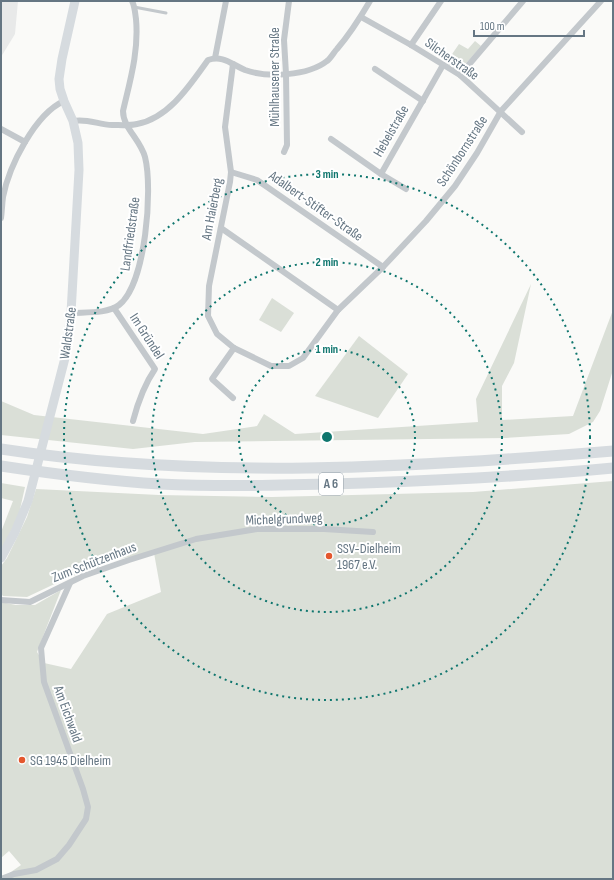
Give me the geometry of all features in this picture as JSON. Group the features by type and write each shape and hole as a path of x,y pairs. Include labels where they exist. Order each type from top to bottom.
{"highway":[{"name":"A 6","path":"1,449 52,456 165,466 286,468 456,462 613,451"},
{"name":"A 6","path":"1,466 50,474 161,484 258,486 525,476 613,468"}],"street":[{"name":"Waldstraße","path":"1,558 15,532 28,501 65,358 71,313 79,170 78,142 73,121 64,101 59,79 75,1"},
{"path":"215,58 226,1"},
{"name":"Mühlhausener Straße","path":"284,152 287,145 284,40 290,1"},
{"path":"73,121 85,120 106,125 126,126 138,124 165,111 180,96 208,60 215,58 221,58 246,70 260,74 277,75 310,70 327,60 343,41 370,1"},
{"path":"411,45 441,1"},
{"path":"460,75 523,1"},
{"name":"Schönbornstraße","path":"338,310 383,267 426,221 455,186 477,153 501,111 601,1"},
{"path":"126,126 123,118 123,111 135,57 137,36 133,4"},
{"name":"Silcherstraße","path":"360,17 411,45 460,75 501,111 522,132"},
{"name":"Am Haierberg","path":"233,64 226,128 231,172 209,286 208,316 217,334 234,348 271,366 289,366 303,358 338,310"},
{"name":"Hebelstraße","path":"381,174 443,65"},
{"name":"Hebelstraße","path":"375,69 423,101"},
{"path":"1,218 4,196 12,169 25,142 47,112 64,101"},
{"name":"Landfriedstraße","path":"114,308 120,304 131,289 137,275 148,209 148,190 144,156 137,140 126,126"},
{"path":"1,129 25,142"},
{"name":"Hebelstraße","path":"330,139 381,174 406,189"},
{"name":"Adalbert-Stifter-Straße","path":"231,172 257,180 383,267"},
{"path":"221,228 338,310"},
{"path":"71,313 99,311 114,308"},
{"name":"Im Gründel","path":"114,308 155,368 146,382 133,421"},
{"path":"233,398 212,379 234,348"},
{"name":"Michelgrundweg","path":"196,539 257,529 324,529 373,532"},
{"name":"Zum Schützenhaus","path":"1,600 30,602 83,576 196,539"},
{"name":"Am Eichwald","path":"1,879 14,874 36,870 57,859 69,845 86,819 88,807 83,789 44,682 41,648 70,583"}],"lane":[{"path":"133,4 166,12"}],"shaded area":[{"path":"1,1 18,1 15,34 1,57"},
{"path":"475,41 481,46 462,68 456,69 446,63 459,44 468,49"},
{"path":"531,284 514,363 502,386 502,420 573,416 613,310 613,370 600,411 593,422 569,434 506,438 195,442 133,449 1,435 1,401 34,415 203,434 257,426 264,414 295,434 478,422 476,399"},
{"path":"272,298 294,313 281,332 259,320"},
{"path":"359,336 408,374 378,418 315,396"},
{"path":"613,481 613,879 1,879 21,865 9,851 1,858 1,602 16,605 35,605 61,590 37,652 44,663 71,669 107,614 161,592 154,553 113,560 63,580 27,597 3,596 1,594 1,566 7,558 27,517 36,489 159,495 272,497 473,492"},
{"path":"1,483 25,487 19,514 1,552 1,532 13,501 1,498"}],"place":[{"name":"SSV-Dielheim 1967 e.V.","path":"329,556"},
{"name":"SG 1945 Dielheim","path":"22,760"}]}
